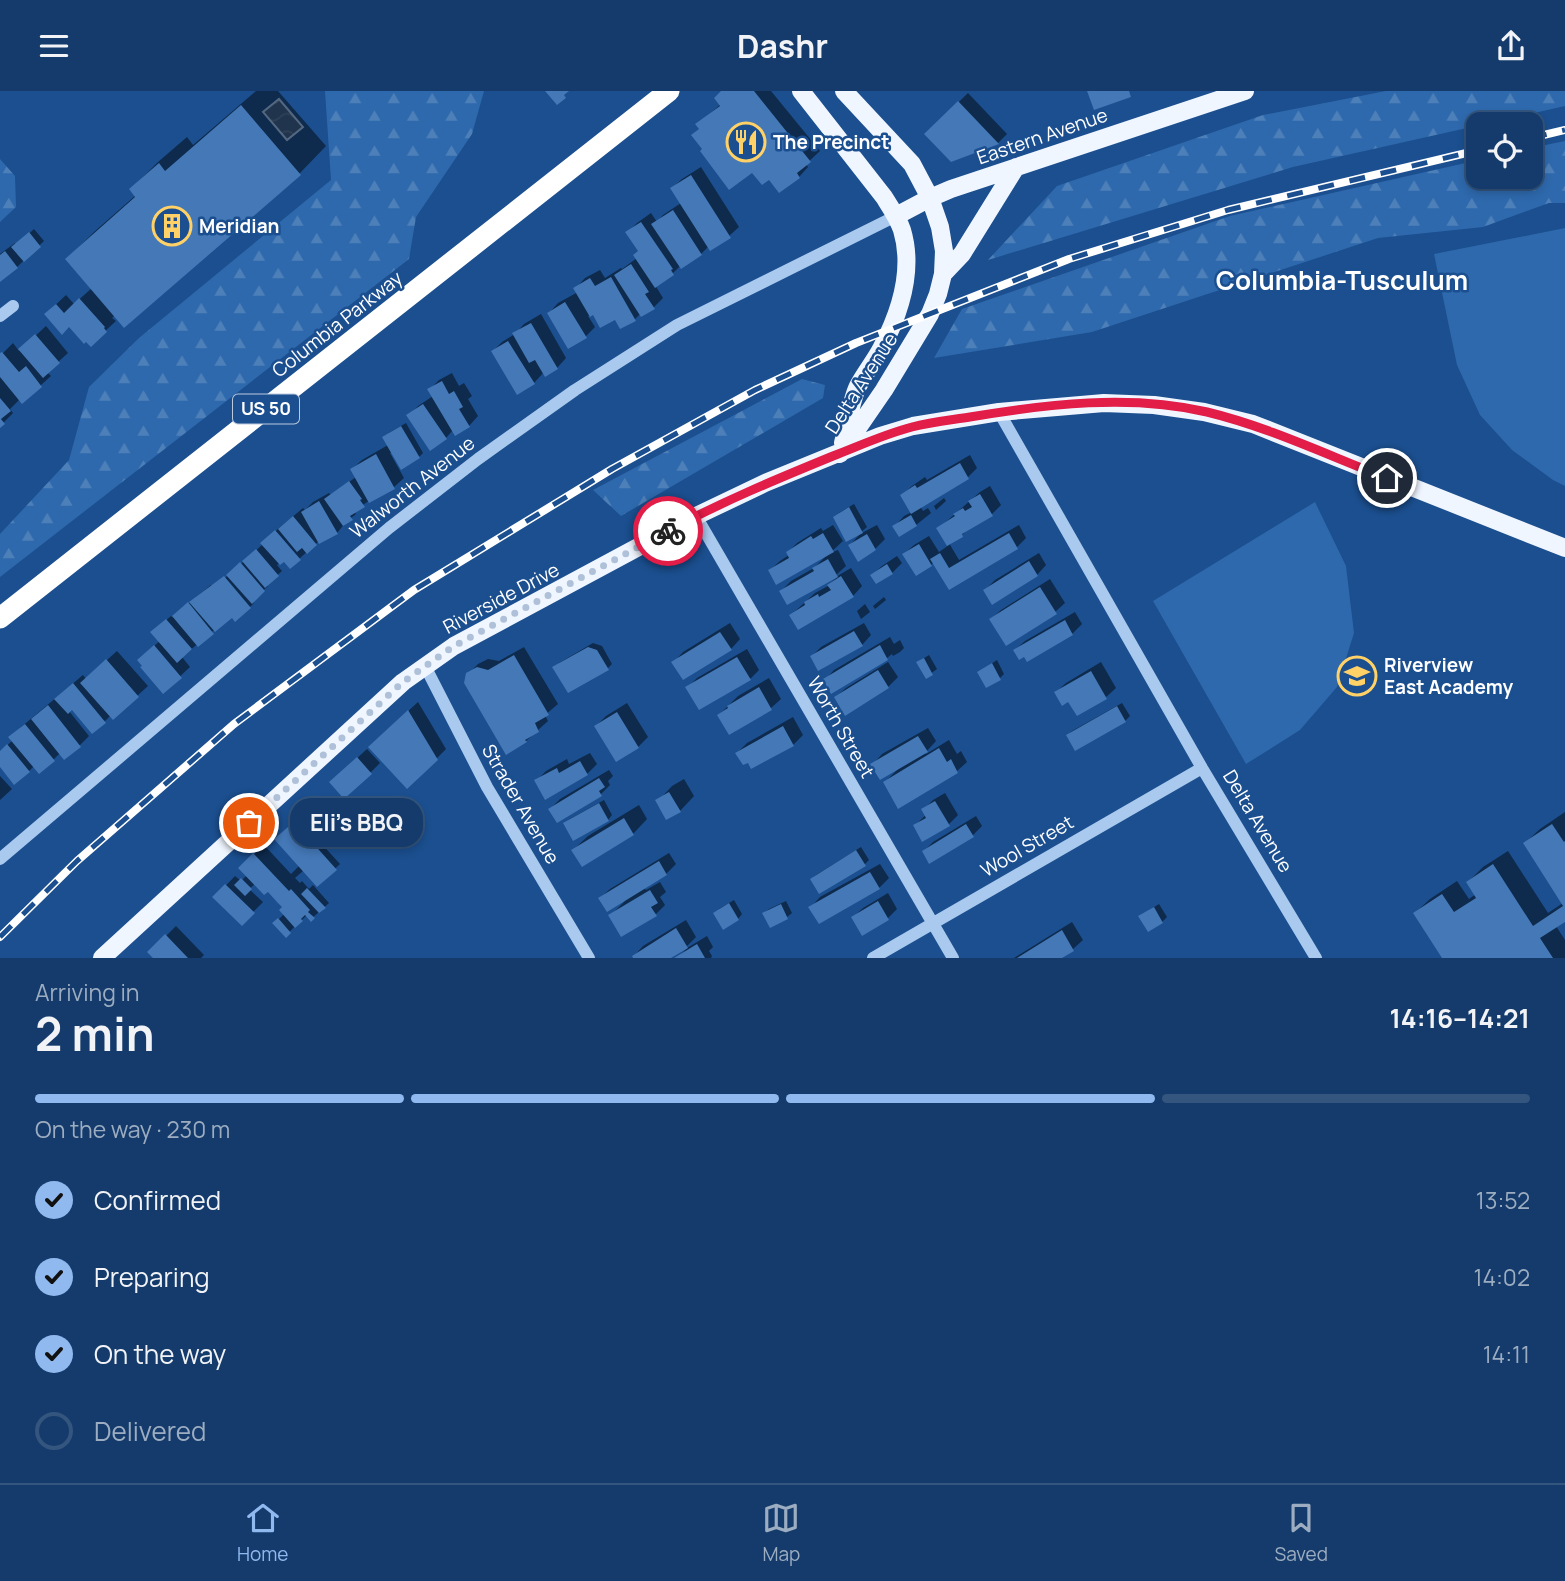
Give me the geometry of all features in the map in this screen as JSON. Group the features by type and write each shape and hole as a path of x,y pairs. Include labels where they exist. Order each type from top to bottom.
{"highway":[{"name":"Columbia Parkway","path":"0,618 669,91"}],"main road":[{"name":"Delta Avenue","path":"801,91 884,197 902,230 906,249 902,298 882,347 857,388 840,454"},
{"name":"Delta Avenue","path":"840,454 920,331 938,294 943,274 944,251 940,227 930,198 912,164 844,91"},
{"name":"Eastern Avenue","path":"896,216 930,198 1016,167 1245,91"},
{"path":"943,274 962,254 1016,167"},
{"name":"Riverside Drive","path":"111,955 403,682 454,646 696,516 765,483 880,436 914,426 999,412 1104,403 1154,405 1205,412 1252,424 1565,548"}],"street":[{"name":"Walworth Avenue","path":"0,859 389,528 478,459 575,390 677,325 896,216"},
{"path":"0,316 13,306"},
{"name":"Delta Avenue","path":"999,412 1202,768 1316,958"},
{"name":"Worth Street","path":"696,516 953,958"},
{"name":"Strader Avenue","path":"425,666 488,787 589,958"},
{"name":"Wool Street","path":"873,958 1202,768"}],"green space":[{"path":"325,91 484,91 472,134 416,217 409,259 0,577 0,534 69,460 89,387 139,338 331,180"},
{"path":"1386,91 1565,91 1565,106 1538,112 1466,112 1466,128 1293,167 988,260 1057,186 1263,115"},
{"path":"1565,141 1565,203 1549,203 1483,227 1378,238 1092,332 934,358 962,309 1230,216 1466,163 1466,189 1543,189 1543,146"},
{"path":"0,159 15,176 16,207 0,222"},
{"path":"1565,228 1565,486 1512,450 1480,415 1457,365 1434,254"},
{"path":"802,379 825,385 823,398 621,516 593,490"},
{"path":"1315,502 1346,566 1354,633 1337,687 1300,730 1246,764 1153,601"}],"water":[{"path":"279,99 303,127 287,140 263,112"}],"building":[{"path":"545,91 569,91 564,95 566,98 557,105"},
{"name":"The Precinct","path":"721,91 754,91 811,162 797,173 800,178 779,193 769,180 762,185 752,173 729,190 691,135 699,129 695,124 720,106 714,98"},
{"path":"1087,91 1129,91 1131,97 1094,110"},
{"path":"958,101 999,144 951,162 924,134"},
{"name":"Meridian","path":"241,105 301,175 124,328 65,259 135,197 129,189 159,163 165,171"},
{"path":"691,175 731,238 710,251 670,188"},
{"path":"673,210 702,255 681,269 651,224"},
{"path":"641,222 673,269 671,270 674,275 655,288 633,255 638,251 625,232"},
{"path":"29,232 41,247 24,262 11,247"},
{"path":"5,251 18,268 0,282 0,255"},
{"path":"631,264 649,292 645,294 655,309 641,317 614,275"},
{"path":"611,277 636,321 620,329 615,320 600,328 593,315 590,317 573,288 590,278 595,286"},
{"path":"79,298 107,332 91,347 86,342 84,344 69,327 62,335 44,314 56,304 64,313"},
{"path":"565,302 587,338 568,349 547,313"},
{"path":"531,323 558,369 545,377 535,360 529,363 512,333"},
{"path":"35,334 60,363 43,378 18,349"},
{"path":"508,341 535,384 517,395 491,351"},
{"path":"2,352 19,372 26,366 42,387 22,404 0,377"},
{"path":"442,381 449,394 454,391 463,407 459,409 470,427 455,436 427,389"},
{"path":"0,398 11,411 1,419 5,424 0,428"},
{"path":"423,404 447,439 430,451 406,415"},
{"path":"401,426 420,458 401,470 382,437"},
{"path":"376,454 395,489 369,503 350,469"},
{"path":"960,463 969,479 911,514 900,495"},
{"path":"349,481 365,507 350,516 353,520 343,526 324,499"},
{"path":"980,494 993,516 947,546 936,528 963,508 965,511 972,507 968,501"},
{"path":"319,501 338,534 319,544 301,512"},
{"path":"849,507 863,533 846,542 833,517"},
{"path":"911,515 917,526 899,537 892,526"},
{"path":"293,516 317,545 307,554 302,548 297,552 278,529"},
{"path":"275,530 301,560 290,569 284,562 280,565 260,543"},
{"path":"823,533 834,552 776,585 768,570 789,558 786,552 811,536 813,539"},
{"path":"1009,533 1018,549 949,590 930,559 940,553 949,568"},
{"path":"867,534 876,550 858,562 848,545"},
{"path":"919,544 932,566 916,576 902,554"},
{"path":"256,549 279,576 265,588 242,561"},
{"path":"828,559 838,577 787,605 779,591 814,571 812,568"},
{"path":"1029,561 1038,576 992,605 983,590"},
{"path":"240,562 265,591 252,604 226,575"},
{"path":"887,564 893,574 876,584 870,575"},
{"path":"224,576 251,608 235,622 232,618 215,632 189,602"},
{"path":"841,576 854,597 798,630 789,615 805,605 804,602 831,590 827,585"},
{"path":"1040,587 1057,614 1006,646 989,619"},
{"path":"188,602 214,634 198,647 172,616"},
{"path":"166,619 192,649 177,663 150,632"},
{"path":"1065,620 1073,635 1027,662 1024,657 1019,660 1013,650"},
{"path":"854,631 863,646 818,671 810,656"},
{"path":"720,632 732,650 683,680 671,662"},
{"path":"154,645 182,678 163,694 137,660"},
{"path":"880,645 888,660 831,694 823,679"},
{"path":"588,647 597,650 609,670 568,693 552,667"},
{"path":"514,655 549,715 535,723 539,732 506,755 464,683 466,673 477,667 488,670"},
{"path":"737,657 751,680 699,710 685,687"},
{"path":"924,658 933,675 926,679 916,662"},
{"path":"106,659 139,697 113,720 80,683"},
{"path":"992,663 1001,680 986,688 977,672"},
{"path":"878,670 889,688 845,716 834,697"},
{"path":"1091,671 1107,699 1077,716 1068,702 1062,706 1054,692"},
{"path":"73,683 106,723 92,734 72,710 68,714 54,699"},
{"path":"759,687 772,710 729,735 717,715"},
{"path":"48,705 81,747 64,760 31,719"},
{"path":"1117,706 1126,722 1075,751 1066,735"},
{"path":"408,710 438,760 407,789 368,747"},
{"path":"617,712 639,748 616,762 594,726"},
{"path":"25,724 55,761 39,774 8,737"},
{"path":"783,726 794,746 751,769 748,763 743,765 735,753"},
{"path":"918,736 928,752 880,780 870,764"},
{"path":"7,744 30,772 14,785 0,767 0,751"},
{"path":"939,748 947,762 951,759 958,773 898,809 883,782"},
{"path":"357,757 372,774 344,799 329,782"},
{"path":"580,761 588,775 545,800 534,780 557,768 559,773"},
{"path":"599,778 605,787 599,791 602,796 557,823 548,809"},
{"path":"669,792 681,812 666,820 655,800"},
{"path":"935,801 950,826 922,842 913,825 926,818 921,809"},
{"path":"599,803 609,821 573,841 563,823"},
{"path":"624,818 634,835 582,867 571,850"},
{"path":"294,822 337,870 317,887 274,839"},
{"path":"966,824 974,837 929,864 922,851"},
{"path":"1552,824 1565,841 1565,922 1540,938 1553,958 1442,958 1413,913 1442,894 1454,912 1476,898 1466,882 1493,864 1533,926 1563,906 1523,843"},
{"path":"856,850 866,866 819,894 810,879"},
{"path":"253,853 310,910 308,912 315,918 311,922 305,915 295,928 279,910 282,907 268,892 264,895 238,868"},
{"path":"659,861 667,875 607,912 598,898"},
{"path":"870,872 880,889 819,924 808,907"},
{"path":"241,878 252,889 245,896 234,885"},
{"path":"225,884 255,913 242,926 212,897"},
{"path":"307,888 326,908 319,913 301,894"},
{"path":"650,890 658,903 651,907 657,916 621,937 608,915"},
{"path":"878,901 889,920 862,936 851,917"},
{"path":"729,903 739,920 723,930 713,913"},
{"path":"781,904 788,919 770,928 762,913"},
{"path":"1154,907 1163,923 1148,932 1138,916"},
{"path":"278,918 291,933 286,938 272,923"},
{"path":"676,928 688,948 671,958 633,958 632,956"},
{"path":"1062,930 1074,951 1062,958 1017,958"},
{"path":"165,934 188,958 153,958 147,952"},
{"path":"697,944 705,958 674,958"}],"railway":[{"path":"1543,135 1565,130"},
{"path":"0,937 77,861 234,724 414,590 612,469 755,390 856,343 1069,259 1228,210 1466,153"}],"way so far":[{"path":"249,823 403,682 425,666 454,646 668,531"}],"place":[{"name":"The Precinct","path":"746,142"},
{"name":"Meridian","path":"172,226"},
{"name":"Riverview East Academy","path":"1357,676"},
{"name":"Eli’s BBQ","path":"249,823"}],"district":[{"name":"Columbia-Tusculum","path":"1342,281"}],"route":[{"path":"668,531 765,483 880,436 914,426 999,412 1104,403 1154,405 1205,412 1252,424 1387,478"}]}
